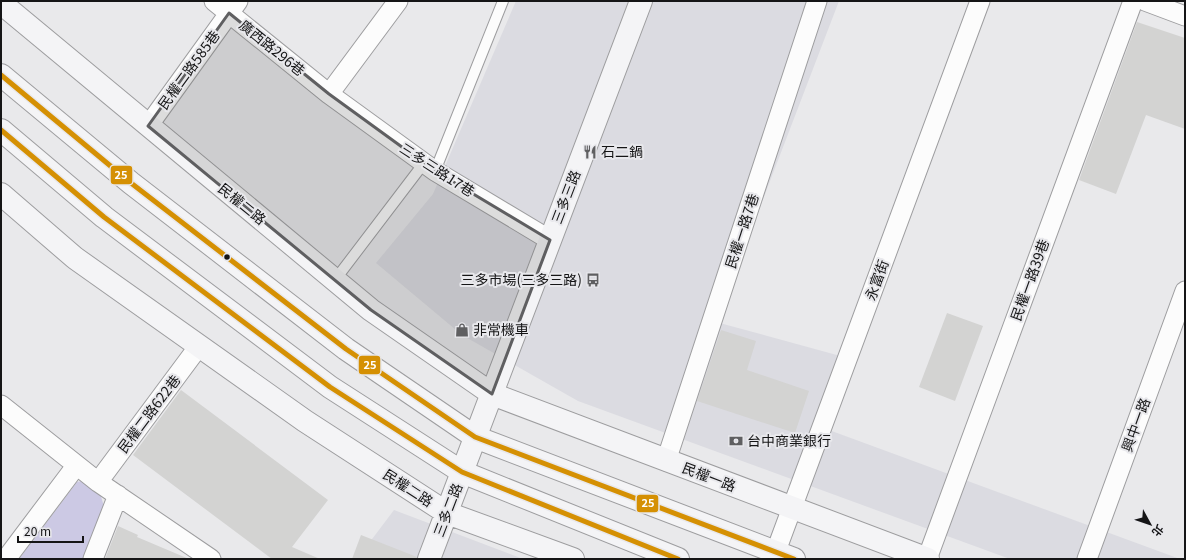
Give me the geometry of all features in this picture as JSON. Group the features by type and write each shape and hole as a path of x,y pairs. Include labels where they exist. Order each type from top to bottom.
{"street":[{"name":"廣西路296巷","path":"214,1 234,7 329,94"},
{"path":"329,94 398,1"},
{"name":"三多三路","path":"492,394 641,1"},
{"name":"民權一路7巷","path":"666,461 817,1"},
{"name":"永富街","path":"781,557 792,509 980,1"},
{"name":"民權一路39巷","path":"928,559 1133,1"},
{"path":"1145,1 1185,16"},
{"name":"民權二路","path":"1,3 371,310 492,394"},
{"name":"民權二路585巷","path":"148,126 234,7"},
{"path":"1,75 131,183 340,345 475,437 781,557"},
{"name":"三多三路17巷","path":"329,94 430,167 550,240"},
{"path":"1,130 104,217 330,387 462,472 678,559"},
{"name":"民權二路","path":"1,194 75,258 304,421 447,513"},
{"name":"興中一路","path":"1087,559 1185,291"},
{"name":"民權二路622巷","path":"98,482 199,346"},
{"name":"民權一路","path":"492,394 792,509 928,559"},
{"name":"三多二路","path":"429,559 492,394"},
{"path":"1,405 76,466 118,495 186,552 211,559"},
{"path":"6,559 76,466"},
{"path":"93,559 118,495"},
{"path":"447,513 573,559"}],"lane":[{"path":"335,280 430,167 503,1"}],"highlighted area":[{"path":"229,13 329,94 435,171 550,240 492,394 371,310 148,126"}],"shaded area":[{"path":"516,1 839,1 716,322 855,360 829,430 1180,559 1010,559 578,401 462,335 376,263 433,194"},
{"path":"85,480 100,493 105,510 85,559 19,559 77,482"},
{"path":"394,510 523,559 357,559"}],"building":[{"path":"1137,22 1185,38 1185,129 1146,115 1116,194 1079,180"},
{"path":"947,313 983,326 955,401 919,387"},
{"path":"721,330 756,341 747,370 809,391 795,433 697,401"},
{"path":"181,390 328,500 292,547 320,559 272,559 133,455"},
{"path":"118,526 138,535 137,537 189,559 105,559"},
{"path":"361,535 417,557 417,559 352,559"}],"transit line":[{"name":"25","path":"1,75 131,183 346,349 475,437 794,559"},
{"name":"25","path":"1,130 104,217 330,387 462,472 678,559"}],"place":[{"name":"石二鍋","path":"590,152"},
{"name":"三多市場(三多三路)","path":"593,280"},
{"name":"非常機車","path":"462,330"},
{"name":"台中商業銀行","path":"736,441"}]}
